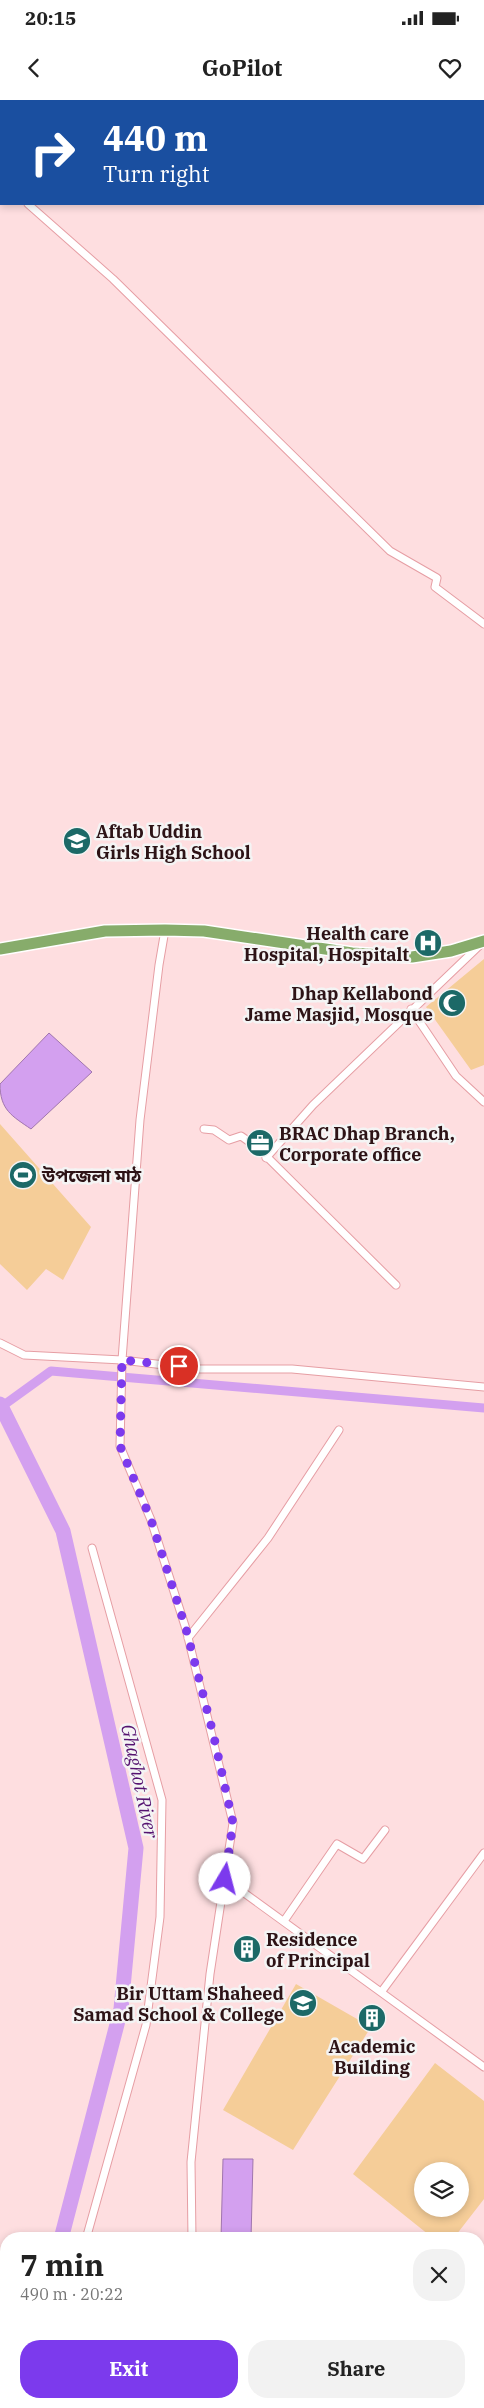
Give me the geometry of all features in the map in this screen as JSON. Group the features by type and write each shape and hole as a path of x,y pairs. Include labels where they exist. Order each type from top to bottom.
{"highway":[{"path":"0,950 104,931 204,931 352,953 412,957 450,951 484,941"}],"street":[{"path":"29,205 113,279 390,551 437,578 435,588 484,624"},
{"path":"165,930 140,1120 122,1362 120,1446 151,1520 188,1638 233,1823 210,1974 191,2162 192,2232"},
{"path":"266,1158 313,1105 484,941"},
{"path":"411,1009 456,1076 484,1102"},
{"path":"204,1130 214,1130 229,1140 241,1136 396,1285"},
{"path":"0,1344 24,1355 198,1369 292,1370 484,1387"},
{"path":"188,1638 268,1538 339,1430"},
{"path":"88,2232 146,2025 160,1917 162,1800 92,1548"},
{"path":"284,1921 337,1844 363,1859 385,1830"},
{"path":"382,1991 484,1853"},
{"path":"225,1879 382,1991 484,2067"}],"shaded area":[{"path":"484,959 484,1065 471,1070 426,1007"},
{"path":"49,1033 92,1072 31,1129 8,1111 2,1100 0,1084"},
{"name":"উপজেলা মাঠ","path":"0,1124 91,1227 63,1280 46,1269 27,1290 0,1264"},
{"path":"296,1984 371,2027 293,2150 223,2110"},
{"path":"435,2063 484,2101 484,2199 458,2232 425,2232 353,2174"},
{"path":"223,2159 253,2159 251,2232 221,2232"}],"waterway":[{"path":"1,1407 51,1371 484,1408"},
{"name":"Ghaghot River","path":"0,1404 63,1531 136,1848 121,2009 63,2232"}],"place":[{"name":"Aftab Uddin Girls High School","path":"77,841"},
{"name":"Health care Hospital, Hospitalt","path":"428,943"},
{"name":"Dhap Kellabond Jame Masjid, Mosque","path":"452,1003"},
{"name":"BRAC Dhap Branch, Corporate office","path":"260,1143"},
{"name":"উপজেলা মাঠ","path":"23,1175"},
{"name":"Residence of Principal","path":"247,1949"},
{"name":"Bir Uttam Shaheed Samad School & College","path":"303,2003"},
{"name":"Academic Building","path":"372,2018"}],"route":[{"path":"179,1366 122,1360 120,1446 151,1520 186,1629 213,1733 233,1823 225,1879"}]}
